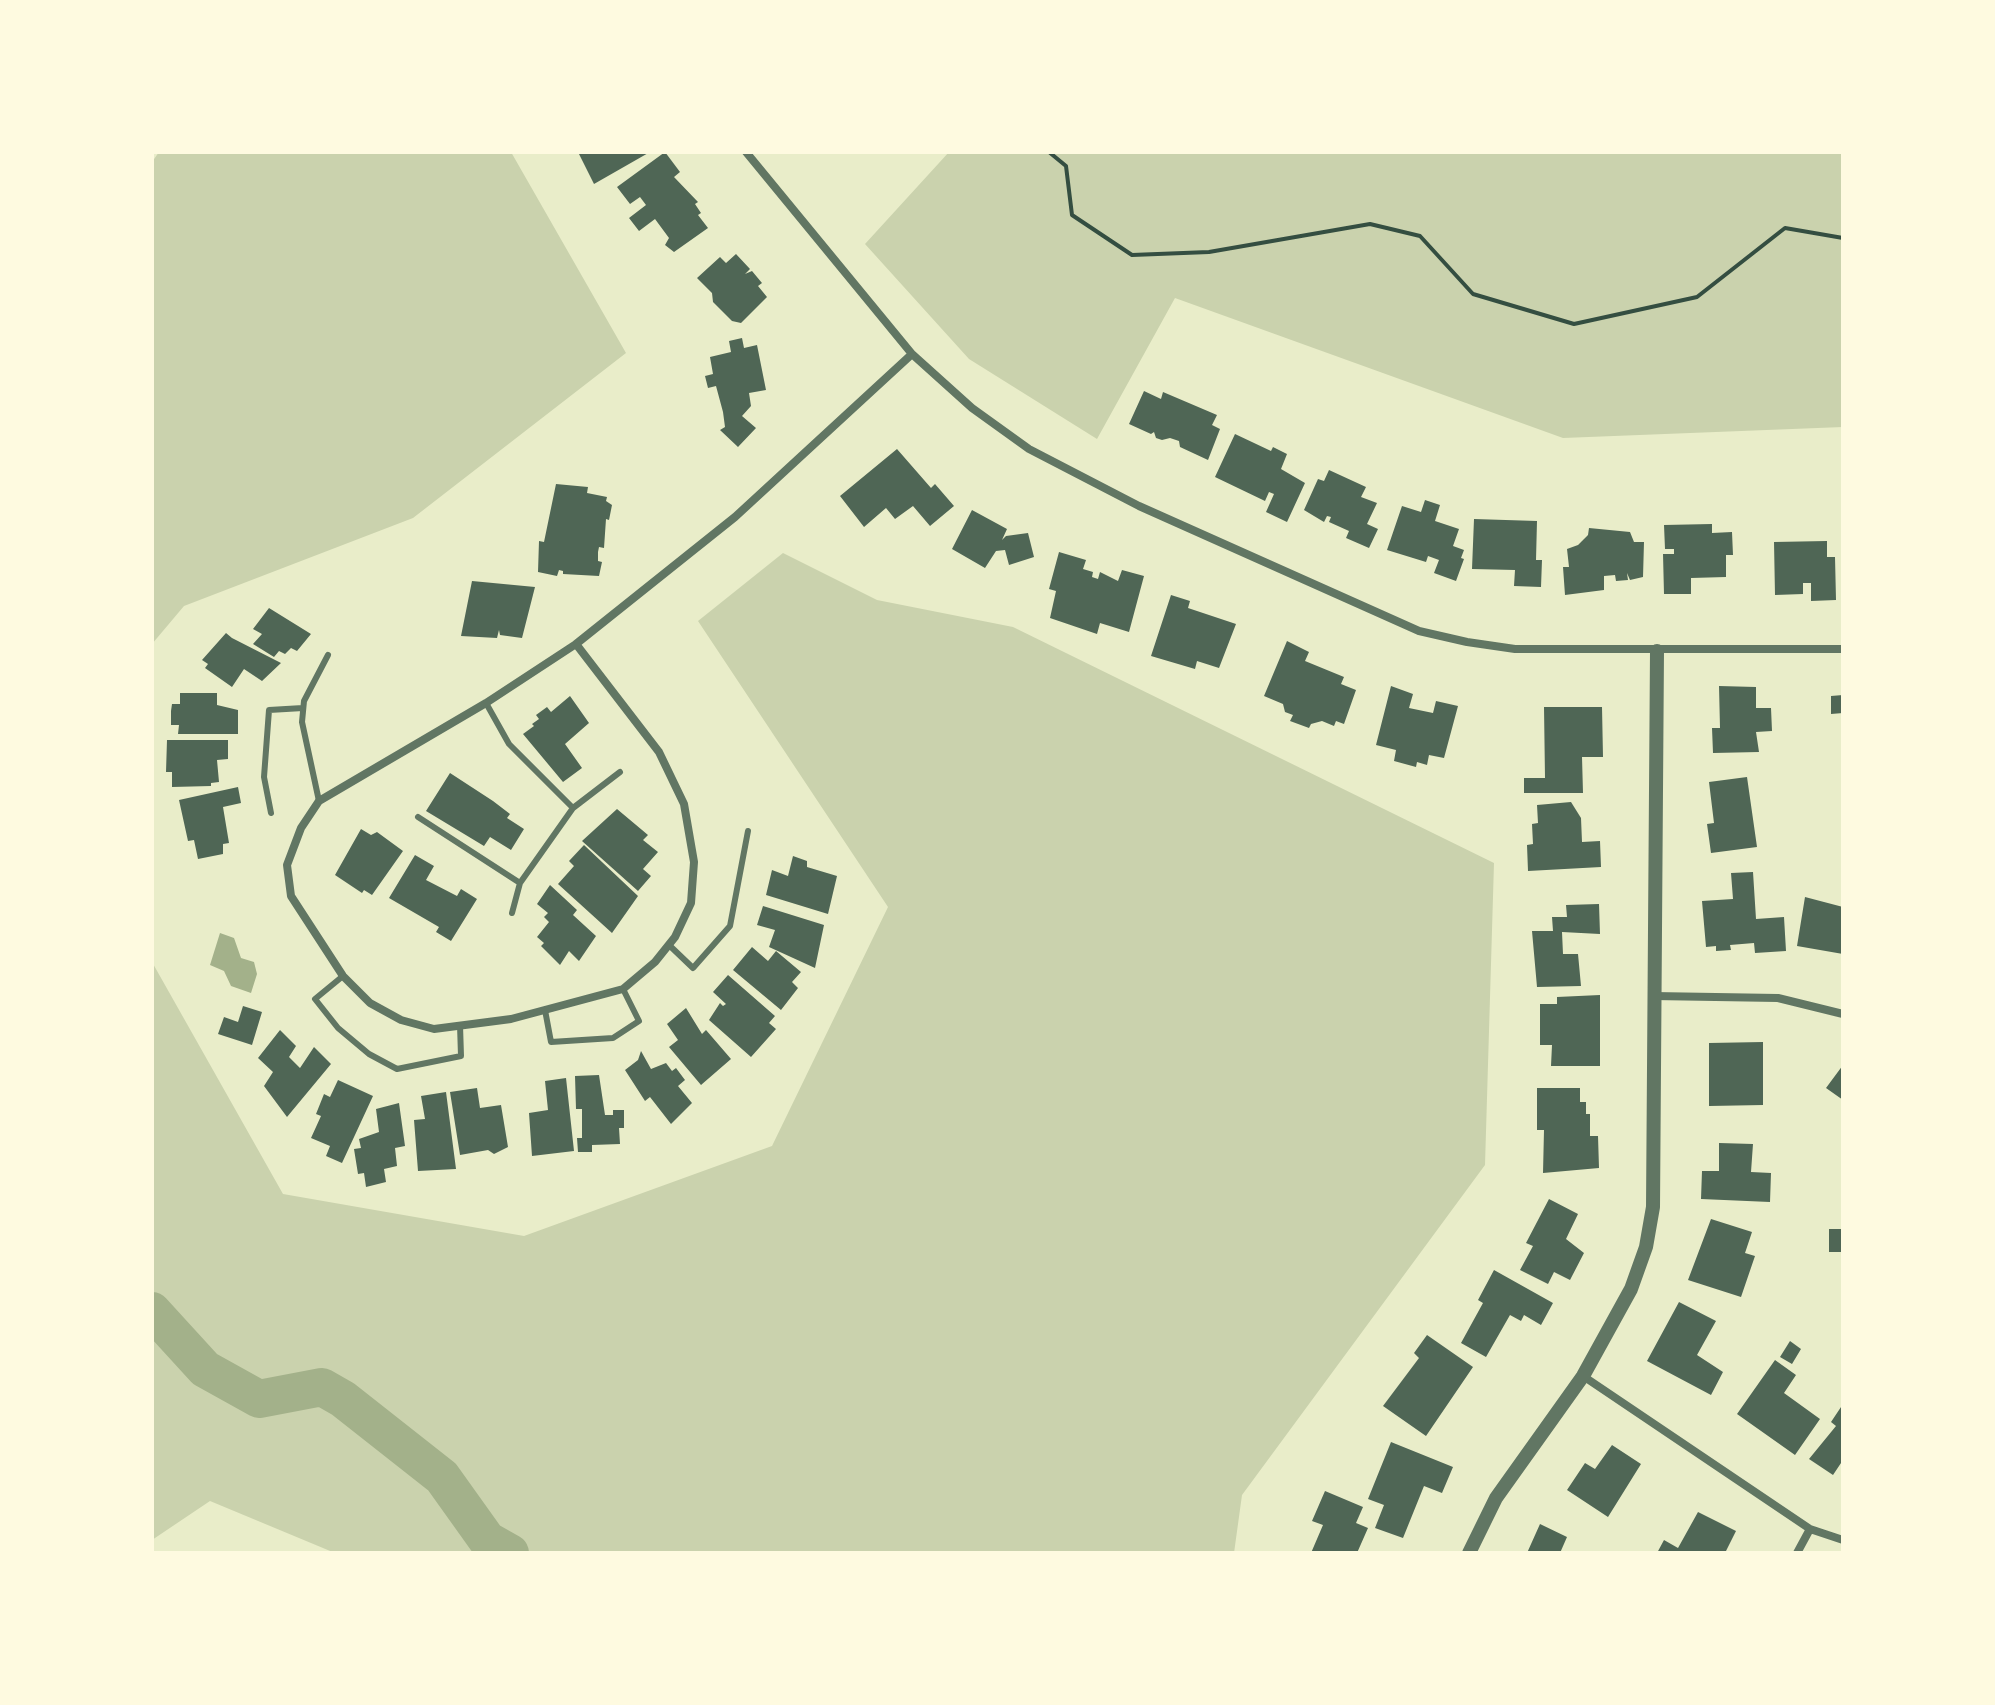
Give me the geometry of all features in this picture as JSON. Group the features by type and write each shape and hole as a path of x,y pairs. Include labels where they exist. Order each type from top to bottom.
{"street":[{"path":"746,152 912,354 972,408 1029,449 1139,506 1419,631 1515,649 1843,649"},
{"path":"576,644 659,752 684,804 694,862 691,903 669,945 623,989 511,1019 434,1029 401,1020 370,1003 343,976 291,896 287,865 301,828 319,801 486,703 576,644 735,517 912,354"},
{"path":"1469,1553 1496,1498 1583,1376 1631,1289 1646,1247 1653,1207 1652,996 1657,651"},
{"path":"1652,996 1778,998 1843,1014"},
{"path":"1583,1376 1810,1529 1843,1540"},
{"path":"1797,1553 1810,1529"}],"lane":[{"path":"319,801 302,722 303,708 328,655"},
{"path":"486,703 509,744 573,808"},
{"path":"271,813 264,777 269,710 303,708"},
{"path":"512,913 520,883 573,808 620,772"},
{"path":"418,817 520,883"},
{"path":"669,945 693,968 730,926 748,831"},
{"path":"343,976 315,999 338,1028 369,1054 397,1069 461,1056 460,1025"},
{"path":"545,1010 551,1042 613,1038 639,1021 623,989"}],"path":[{"path":"1049,152 1066,166 1072,215 1132,255 1209,252 1370,224 1420,236 1473,294 1574,324 1697,297 1785,228 1843,238"}],"shaded area":[{"path":"159,152 511,152 626,353 413,518 184,606 152,644 152,162"},
{"path":"949,152 1843,152 1843,427 1563,438 1175,298 1097,439 969,359 865,244"},
{"path":"783,553 877,600 1013,627 1494,863 1485,1165 1242,1495 1234,1553 335,1553 210,1501 152,1540 152,962 283,1194 524,1236 772,1146 888,907 698,621"},
{"path":"220,933 234,938 241,958 254,962 257,974 251,993 231,986 224,971 210,965"}],"building":[{"path":"578,152 650,152 594,184"},
{"path":"665,152 680,172 674,177 698,202 695,204 701,213 698,215 708,228 674,252 665,245 669,238 655,219 639,231 629,218 646,205 640,197 630,204 617,187"},
{"path":"736,254 750,269 745,274 752,271 762,283 758,286 767,297 741,323 732,321 713,302 712,293 697,278 720,257 726,263"},
{"path":"742,338 744,348 757,345 766,390 749,393 751,406 742,416 756,428 738,447 720,430 725,427 716,386 708,388 705,376 713,374 710,357 731,352 729,341"},
{"path":"1144,391 1161,399 1163,392 1217,415 1212,425 1220,429 1208,460 1180,447 1179,441 1156,438 1154,432 1151,434 1129,424"},
{"path":"1235,434 1271,451 1273,447 1287,454 1281,469 1305,483 1287,522 1266,512 1274,494 1269,492 1265,501 1215,477"},
{"path":"897,449 931,488 935,484 954,506 930,526 913,506 895,519 886,508 864,527 840,496"},
{"path":"1329,470 1366,487 1361,497 1377,503 1367,524 1378,529 1369,548 1346,538 1349,531 1329,522 1331,517 1327,516 1324,522 1304,510 1318,479 1324,481"},
{"path":"556,484 588,487 587,493 607,497 606,501 612,505 609,520 606,519 604,548 599,547 598,552 598,561 602,562 599,576 563,574 559,570 557,576 538,572 539,541 544,542"},
{"path":"1425,500 1440,505 1435,521 1459,529 1453,546 1464,550 1461,558 1464,559 1456,581 1434,573 1439,560 1428,556 1426,562 1387,550 1402,506 1421,512"},
{"path":"972,510 1007,529 1002,540 1006,536 1028,533 1034,557 1009,565 1005,550 996,551 985,568 952,549"},
{"path":"1474,519 1537,521 1536,560 1542,560 1541,587 1514,586 1515,570 1472,569"},
{"path":"1712,524 1712,533 1732,532 1733,555 1726,555 1726,577 1691,578 1691,594 1664,594 1663,554 1674,554 1674,549 1665,549 1664,525"},
{"path":"1589,528 1630,532 1634,542 1644,542 1643,577 1630,580 1627,573 1628,580 1616,581 1615,575 1604,576 1604,590 1565,595 1563,567 1569,567 1567,549 1578,545 1588,535"},
{"path":"1827,541 1827,557 1835,557 1836,600 1811,601 1811,583 1803,583 1803,594 1775,595 1774,542"},
{"path":"1059,552 1086,560 1083,569 1093,572 1092,577 1098,579 1100,572 1118,581 1122,570 1144,576 1129,632 1100,623 1097,634 1050,618 1056,591 1049,589"},
{"path":"472,581 535,587 522,638 500,635 499,630 497,638 461,636"},
{"path":"1171,595 1190,601 1188,608 1236,624 1219,668 1197,661 1195,669 1151,656"},
{"path":"269,608 311,634 297,651 291,648 285,654 279,651 274,657 253,644 262,634 253,629"},
{"path":"226,633 281,663 262,681 244,669 232,687 205,668 208,664 202,660"},
{"path":"1287,641 1309,652 1305,661 1344,677 1341,684 1356,690 1344,724 1336,721 1334,726 1322,721 1311,724 1309,728 1290,721 1293,715 1285,712 1283,704 1264,696"},
{"path":"1391,686 1413,694 1409,708 1433,713 1436,701 1458,706 1444,758 1429,755 1427,765 1417,762 1416,767 1394,761 1396,750 1376,745"},
{"path":"1719,686 1756,687 1756,708 1771,708 1772,731 1756,732 1759,752 1713,753 1712,728 1720,728"},
{"path":"180,693 217,693 217,705 238,710 238,734 178,734 179,725 171,725 171,711 172,704 180,704"},
{"path":"1843,695 1843,713 1831,714 1831,696"},
{"path":"570,696 589,723 565,744 582,768 563,782 523,734 539,719 536,715 547,707 551,712"},
{"path":"1544,707 1602,707 1603,757 1582,757 1583,793 1524,793 1524,778 1545,778"},
{"path":"167,740 228,740 228,759 217,760 219,782 211,783 211,786 172,787 172,772 166,772"},
{"path":"450,773 493,801 510,814 507,818 524,829 511,850 490,837 484,846 426,811"},
{"path":"1747,777 1757,847 1711,853 1707,824 1714,823 1709,782"},
{"path":"238,787 241,803 223,807 229,843 223,844 223,854 198,859 194,840 188,841 179,800"},
{"path":"1571,802 1581,818 1582,842 1600,841 1601,867 1528,871 1527,845 1533,844 1532,824 1538,823 1537,805"},
{"path":"617,809 648,835 643,840 658,852 643,869 651,876 638,891 582,841"},
{"path":"361,829 371,835 377,832 403,851 372,895 364,890 362,893 335,875"},
{"path":"584,845 638,896 612,933 558,884 574,866 569,861"},
{"path":"415,855 434,866 426,880 457,896 461,889 477,899 451,941 436,932 439,927 389,898"},
{"path":"793,856 807,861 807,867 837,876 828,914 766,895 772,870 788,876"},
{"path":"1753,872 1756,919 1784,917 1786,951 1755,953 1754,943 1730,945 1731,950 1716,951 1716,946 1706,947 1702,901 1733,899 1731,873"},
{"path":"550,885 577,910 573,915 596,936 579,961 569,951 560,965 541,946 544,943 537,937 549,922 544,917 548,913 537,904"},
{"path":"1805,897 1843,907 1843,954 1797,946"},
{"path":"1599,904 1600,934 1562,932 1563,954 1578,954 1581,986 1537,987 1532,931 1553,931 1552,917 1567,917 1566,905"},
{"path":"763,906 824,925 815,968 769,947 775,930 757,925"},
{"path":"752,947 768,961 776,951 801,972 792,982 798,988 781,1010 733,970"},
{"path":"728,975 775,1016 769,1023 776,1029 751,1057 709,1020 720,1003 723,1006 726,1004 713,992"},
{"path":"1600,995 1600,1066 1551,1066 1552,1045 1540,1045 1540,1004 1557,1004 1557,997"},
{"path":"243,1006 262,1012 252,1045 218,1034 224,1017 238,1022"},
{"path":"686,1008 702,1034 706,1030 731,1059 701,1085 669,1047 678,1040 667,1024"},
{"path":"280,1030 296,1046 289,1057 300,1068 314,1047 331,1064 287,1117 264,1086 273,1072 258,1058"},
{"path":"1763,1042 1763,1105 1709,1106 1709,1043"},
{"path":"641,1051 651,1069 666,1063 672,1071 676,1068 685,1080 678,1086 692,1103 671,1124 650,1097 645,1101 625,1070 638,1060"},
{"path":"1843,1065 1843,1100 1826,1088"},
{"path":"599,1075 605,1115 613,1115 613,1110 624,1110 624,1128 619,1128 620,1144 592,1145 592,1152 578,1152 577,1138 582,1138 582,1109 576,1109 575,1076"},
{"path":"566,1078 574,1151 532,1156 529,1113 548,1110 545,1081"},
{"path":"338,1080 373,1096 342,1163 326,1156 330,1146 311,1138 321,1116 316,1114 324,1094 330,1097"},
{"path":"477,1088 480,1108 501,1105 508,1147 494,1154 488,1150 460,1155 450,1092"},
{"path":"1537,1088 1580,1088 1580,1102 1586,1102 1586,1114 1590,1114 1590,1136 1598,1136 1599,1168 1543,1173 1544,1130 1537,1130"},
{"path":"446,1092 456,1169 418,1171 414,1120 425,1119 421,1096"},
{"path":"399,1103 405,1146 395,1148 397,1166 384,1169 386,1182 366,1187 364,1173 358,1174 354,1149 361,1148 359,1139 379,1132 376,1109"},
{"path":"1719,1143 1753,1144 1751,1172 1771,1173 1770,1202 1701,1199 1702,1171 1719,1171"},
{"path":"1549,1199 1578,1214 1566,1239 1584,1253 1570,1280 1554,1272 1548,1284 1520,1270 1533,1246 1526,1243"},
{"path":"1711,1219 1752,1232 1745,1253 1755,1256 1741,1297 1688,1280"},
{"path":"1829,1229 1843,1229 1843,1252 1829,1252"},
{"path":"1494,1270 1553,1303 1541,1325 1524,1315 1521,1321 1510,1315 1486,1357 1461,1343 1483,1303 1478,1300"},
{"path":"1679,1302 1716,1321 1697,1355 1723,1372 1711,1395 1647,1361"},
{"path":"1427,1335 1473,1367 1426,1436 1383,1406 1419,1358 1414,1353"},
{"path":"1790,1341 1801,1349 1792,1364 1780,1357"},
{"path":"1775,1360 1796,1375 1784,1393 1820,1419 1795,1455 1737,1414"},
{"path":"1843,1404 1843,1460 1833,1475 1809,1459 1836,1426 1831,1422"},
{"path":"1391,1442 1453,1467 1442,1493 1424,1486 1403,1538 1375,1528 1384,1505 1368,1499"},
{"path":"1612,1445 1641,1464 1608,1517 1567,1490 1585,1463 1595,1469"},
{"path":"1325,1491 1363,1507 1356,1523 1368,1528 1357,1553 1311,1553 1323,1525 1312,1521"},
{"path":"1698,1512 1736,1531 1725,1553 1657,1553 1664,1540 1678,1548"},
{"path":"1540,1524 1567,1537 1560,1553 1527,1553"}],"waterway":[{"path":"152,1311 205,1369 259,1399 322,1387 343,1399 442,1477 487,1540 510,1553"}]}
